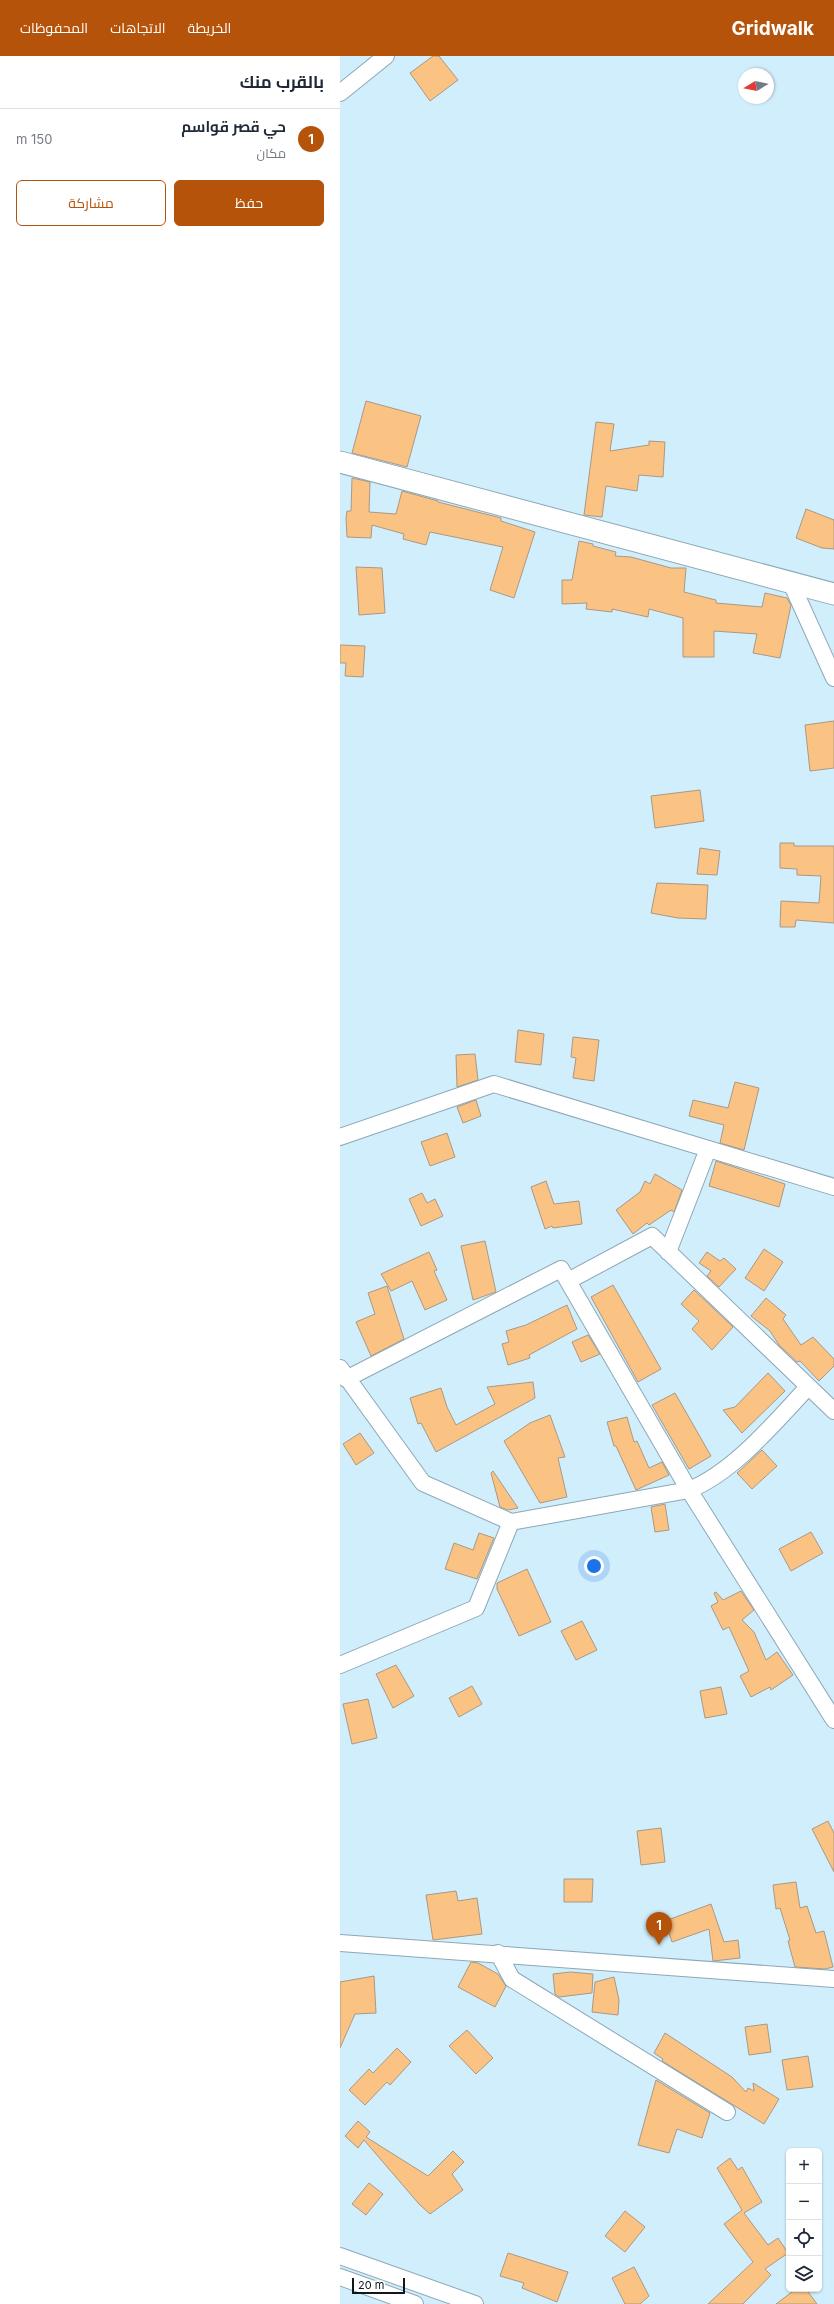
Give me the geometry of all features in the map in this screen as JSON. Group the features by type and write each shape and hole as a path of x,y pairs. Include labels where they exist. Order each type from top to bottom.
{"street":[{"path":"340,93 386,56"},
{"path":"340,462 834,594"},
{"path":"791,583 834,678"},
{"path":"340,1137 494,1084 834,1187"},
{"path":"668,1252 708,1149"},
{"path":"568,1282 652,1236 808,1388 834,1411"},
{"path":"808,1388 748,1450 701,1485 688,1490 511,1522 424,1483 343,1374 561,1269 688,1490 834,1720"},
{"path":"340,1665 476,1608 511,1522"},
{"path":"340,1943 498,1953 834,1979"},
{"path":"498,1953 512,1979 727,2112"},
{"path":"340,2256 475,2304"},
{"path":"340,2277 377,2298 415,2304"}],"building":[{"path":"433,56 439,56 458,80 430,101 410,73"},
{"path":"366,401 421,416 407,467 352,453"},
{"path":"596,422 614,424 610,451 649,445 649,441 665,442 663,477 639,475 637,491 606,486 602,517 584,515"},
{"path":"352,478 370,482 369,512 396,514 402,491 501,518 501,521 535,532 514,598 490,590 503,547 430,532 426,545 403,539 404,534 372,525 371,538 347,537 346,518 347,511 351,511"},
{"path":"806,509 834,520 834,549 822,548 796,538"},
{"path":"579,541 616,552 615,556 631,557 671,568 686,568 684,592 716,600 716,603 762,607 765,593 787,598 791,605 780,658 753,653 757,634 714,631 714,657 683,657 683,618 649,609 648,617 612,609 612,612 586,609 587,603 562,604 562,580 572,580"},
{"path":"356,567 382,568 385,613 359,615"},
{"path":"340,645 365,646 363,677 345,676 346,663 340,663"},
{"path":"834,721 834,768 810,771 805,725"},
{"path":"700,790 704,821 655,828 651,796"},
{"path":"780,843 794,843 794,846 834,846 834,923 796,920 795,927 780,927 781,901 819,903 821,876 797,875 797,869 780,868"},
{"path":"700,848 720,851 717,875 697,874"},
{"path":"657,883 708,885 706,919 678,918 651,913"},
{"path":"518,1030 544,1034 541,1065 515,1062"},
{"path":"573,1037 599,1040 594,1081 573,1078 576,1058 571,1057"},
{"path":"475,1054 478,1080 457,1087 456,1055"},
{"path":"735,1082 759,1088 744,1150 720,1143 724,1125 689,1116 693,1100 728,1108"},
{"path":"476,1100 481,1116 463,1123 457,1107"},
{"path":"447,1133 455,1157 430,1166 421,1142"},
{"path":"716,1161 785,1184 779,1207 709,1186"},
{"path":"655,1174 682,1190 674,1212 671,1210 649,1225 647,1223 633,1234 616,1210 640,1192 645,1181 650,1184"},
{"path":"546,1181 554,1204 579,1201 582,1224 553,1228 552,1226 545,1229 531,1187"},
{"path":"422,1193 427,1203 435,1199 443,1216 421,1226 409,1199"},
{"path":"485,1241 496,1292 473,1300 461,1246"},
{"path":"764,1249 783,1262 764,1291 745,1278"},
{"path":"429,1252 437,1270 434,1271 447,1300 425,1310 412,1281 391,1291 381,1274"},
{"path":"707,1252 720,1261 724,1258 736,1269 719,1287 707,1276 711,1271 699,1263"},
{"path":"613,1285 661,1369 638,1382 591,1297"},
{"path":"387,1286 404,1339 371,1356 356,1322 375,1314 368,1293"},
{"path":"694,1290 733,1327 712,1350 692,1329 699,1321 681,1304"},
{"path":"766,1298 786,1315 783,1319 801,1345 813,1337 834,1359 834,1366 819,1381 800,1361 797,1362 779,1345 770,1331 751,1316"},
{"path":"567,1305 577,1329 529,1355 530,1358 508,1365 502,1344 509,1342 506,1331 526,1325"},
{"path":"588,1335 600,1354 581,1362 572,1342"},
{"path":"768,1373 785,1391 742,1433 723,1410 735,1407"},
{"path":"533,1382 535,1398 436,1452 421,1423 418,1424 410,1398 441,1388 447,1407 456,1425 495,1404 487,1387"},
{"path":"675,1393 711,1456 689,1469 652,1405"},
{"path":"550,1415 565,1457 558,1458 567,1497 540,1503 504,1441 530,1423"},
{"path":"627,1417 634,1442 637,1441 649,1468 662,1462 669,1475 636,1490 616,1446 614,1446 607,1422"},
{"path":"360,1433 374,1453 356,1465 343,1444"},
{"path":"762,1450 777,1466 752,1489 737,1473"},
{"path":"493,1471 518,1508 508,1510 500,1507 491,1473"},
{"path":"665,1504 669,1530 655,1532 651,1507"},
{"path":"811,1532 823,1553 791,1571 779,1549"},
{"path":"479,1533 494,1538 477,1579 445,1569 454,1543 473,1550"},
{"path":"527,1569 551,1622 519,1636 497,1589 497,1583"},
{"path":"741,1591 754,1610 742,1620 754,1632 766,1660 777,1652 793,1675 771,1690 770,1687 751,1697 740,1676 749,1671 729,1627 723,1630 711,1606 718,1602 714,1593 716,1592 723,1600"},
{"path":"582,1621 597,1650 576,1660 561,1631"},
{"path":"396,1665 414,1696 393,1708 376,1674"},
{"path":"472,1686 482,1704 459,1717 449,1698"},
{"path":"721,1687 727,1714 705,1718 700,1691"},
{"path":"368,1699 377,1738 352,1744 343,1704"},
{"path":"828,1821 834,1833 834,1872 812,1829"},
{"path":"661,1828 665,1862 641,1865 637,1831"},
{"path":"564,1879 593,1879 592,1902 564,1902"},
{"path":"796,1882 800,1908 807,1906 816,1933 824,1931 833,1967 825,1969 795,1967 788,1941 790,1940 780,1908 776,1909 773,1885"},
{"path":"456,1891 458,1901 477,1898 482,1934 433,1940 426,1895"},
{"path":"711,1904 724,1942 738,1940 740,1958 713,1961 709,1929 672,1942 665,1921"},
{"path":"471,1962 478,1963 498,1974 506,1986 495,2007 458,1987"},
{"path":"570,1972 593,1974 592,1993 559,1997 555,1994 553,1974"},
{"path":"374,1976 376,2013 355,2014 340,2048 340,1982"},
{"path":"614,1977 619,2000 618,2015 592,2012 595,1982"},
{"path":"767,2024 771,2052 749,2055 745,2027"},
{"path":"467,2030 493,2058 476,2074 449,2046"},
{"path":"665,2033 732,2077 746,2092 748,2088 754,2091 753,2083 779,2099 764,2124 662,2061 663,2059 654,2053"},
{"path":"397,2048 411,2062 390,2085 387,2082 365,2105 349,2090 369,2069 373,2073"},
{"path":"808,2056 813,2087 787,2090 782,2060"},
{"path":"656,2080 710,2113 702,2138 677,2129 669,2153 638,2145"},
{"path":"358,2121 370,2132 366,2137 428,2176 453,2151 464,2162 452,2174 463,2190 430,2214 419,2204 364,2140 358,2148 345,2136"},
{"path":"730,2158 738,2170 742,2167 762,2202 744,2213 768,2245 778,2238 786,2250 786,2254 765,2269 771,2275 743,2304 708,2304 753,2262 724,2224 742,2210 717,2168"},
{"path":"369,2183 383,2194 366,2215 352,2204"},
{"path":"625,2211 645,2227 625,2252 605,2236"},
{"path":"508,2253 568,2272 557,2302 522,2288 524,2283 500,2276"},
{"path":"634,2267 649,2296 640,2304 625,2304 612,2278"},
{"path":"792,2292 808,2292 817,2304 776,2304"}],"place":[{"name":"حي قصر قواسم","path":"659,1945"}]}
